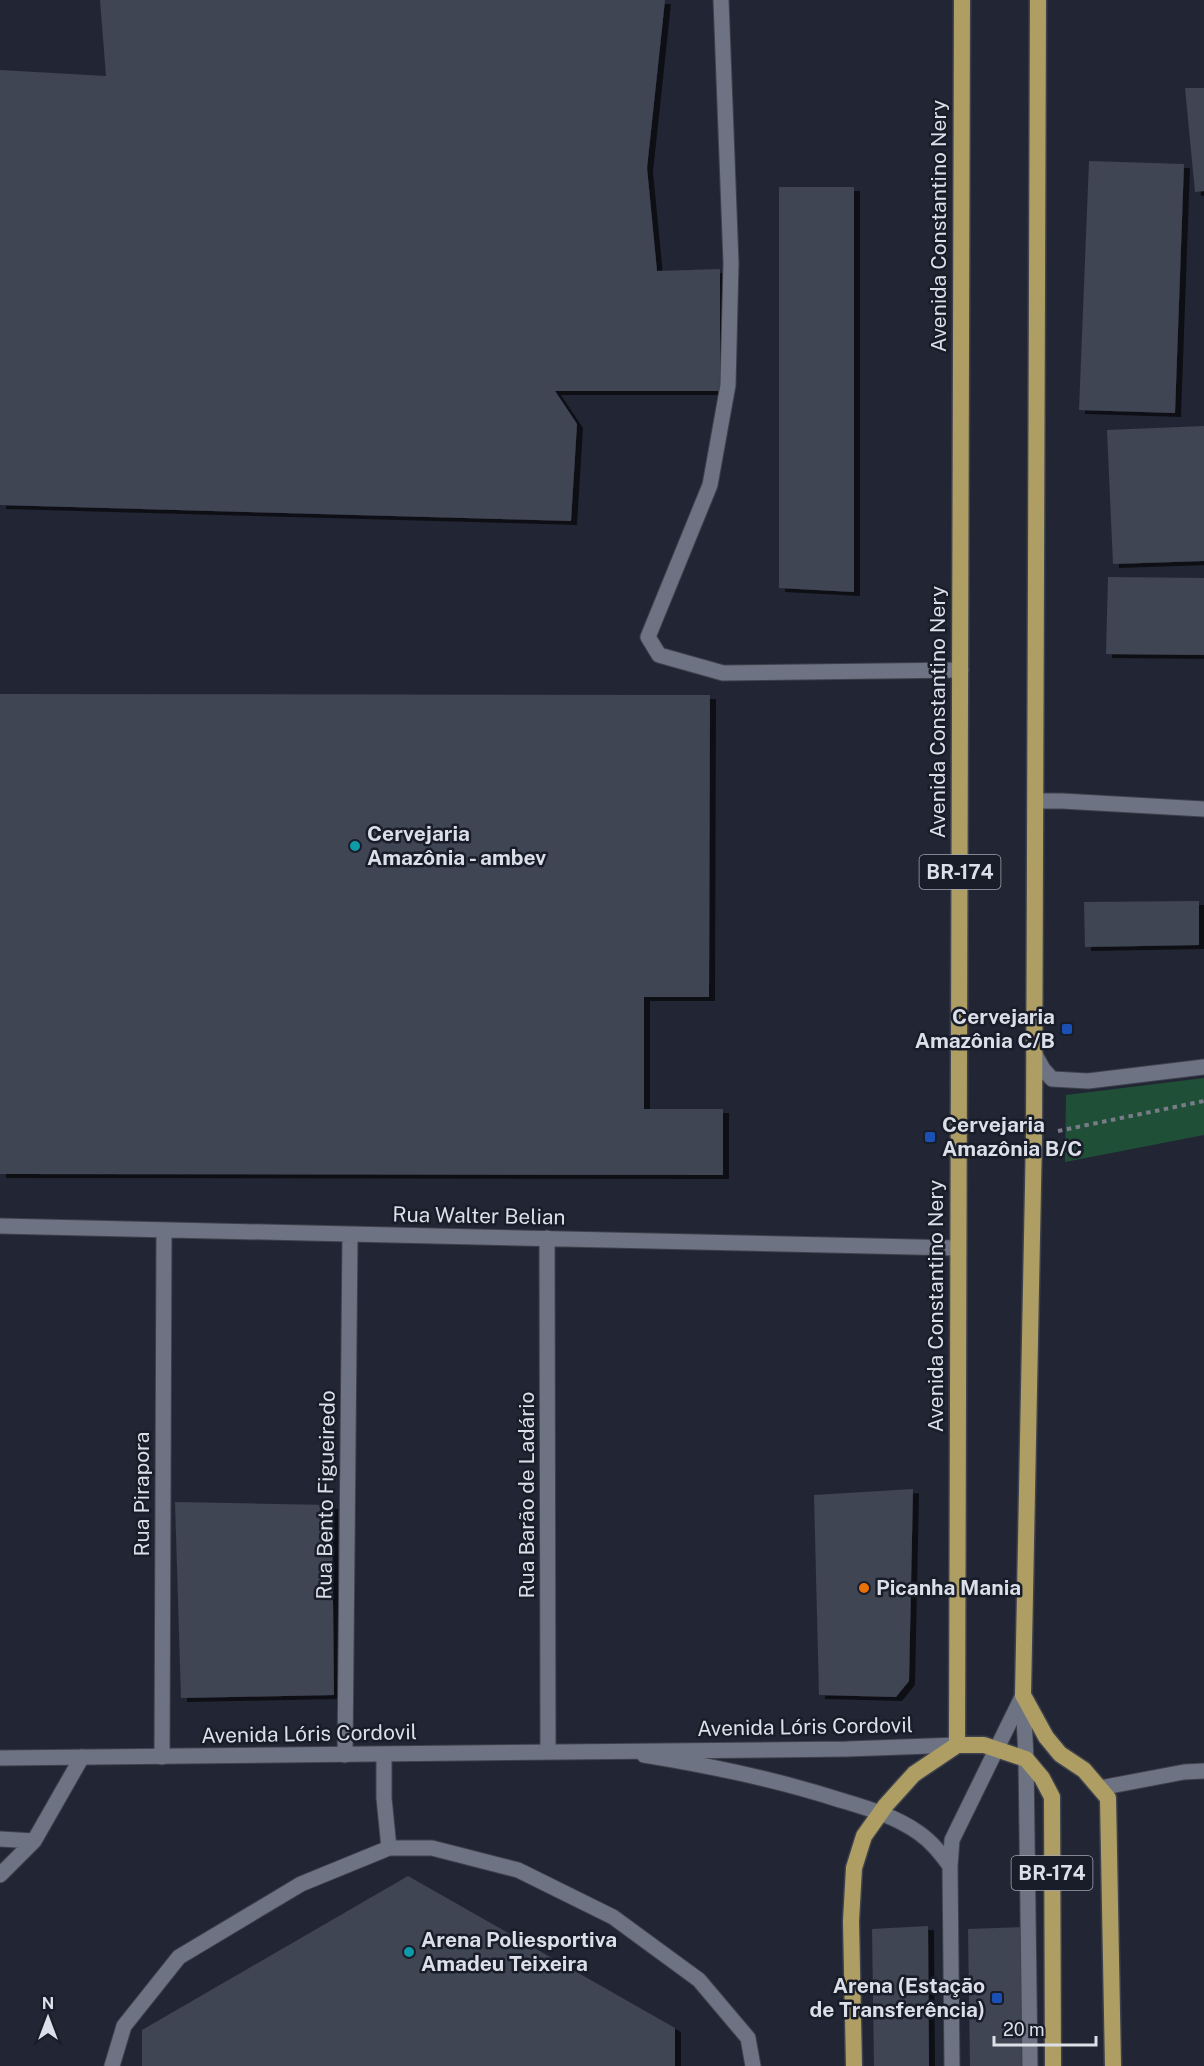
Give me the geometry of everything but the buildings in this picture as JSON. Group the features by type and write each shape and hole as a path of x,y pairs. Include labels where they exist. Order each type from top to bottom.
{"highway":[{"name":"Avenida Constantino Nery","path":"957,1745 962,0"},
{"path":"1038,0 1034,1136 1023,1695 1046,1737 1060,1754 1084,1770 1108,1798 1113,2066"},
{"path":"854,2066 851,1921 854,1868 864,1836 914,1774 957,1745 984,1745 1026,1759"},
{"name":"BR-174","path":"1026,1759 1042,1778 1052,1797 1053,2066"}],"street":[{"path":"721,0 730,263 728,385 710,485 648,637 659,655 723,672 961,670"},
{"path":"1035,801 1204,809"},
{"path":"1034,1053 1052,1079 1088,1081 1204,1067"},
{"name":"Rua Walter Belian","path":"0,1226 958,1248"},
{"name":"Rua Pirapora","path":"162,1756 164,1231"},
{"name":"Rua Bento Figueiredo","path":"345,1755 350,1235"},
{"name":"Rua Barão de Ladário","path":"547,1238 548,1751"},
{"path":"952,2066 950,1866 952,1840 1023,1695"},
{"path":"1023,1695 1030,2066"},
{"name":"Avenida Lóris Cordovil","path":"0,1758 847,1749 957,1745"},
{"name":"Avenida Lóris Cordovil","path":"618,1751 721,1768 788,1783 881,1813 921,1834 950,1866"},
{"path":"384,1755 384,1798 389,1848"},
{"path":"0,1875 34,1841 82,1757"},
{"path":"1100,1788 1184,1772 1204,1772"},
{"path":"0,1839 34,1841"},
{"path":"112,2066 124,2026 179,1957 301,1884 389,1848 432,1848 518,1870 613,1917 699,1980 748,2038 753,2066"}],"path":[{"path":"1034,1136 1204,1101"}],"green space":[{"path":"1204,1078 1204,1135 1065,1162 1066,1095"}],"place":[{"name":"Cervejaria Amazônia - ambev","path":"355,846"},
{"name":"Cervejaria Amazônia C/B","path":"1067,1029"},
{"name":"Cervejaria Amazônia B/C","path":"930,1137"},
{"name":"Picanha Mania","path":"864,1588"},
{"name":"Arena Poliesportiva Amadeu Teixeira","path":"409,1952"},
{"name":"Arena (Estação de Transferência)","path":"997,1998"}]}
